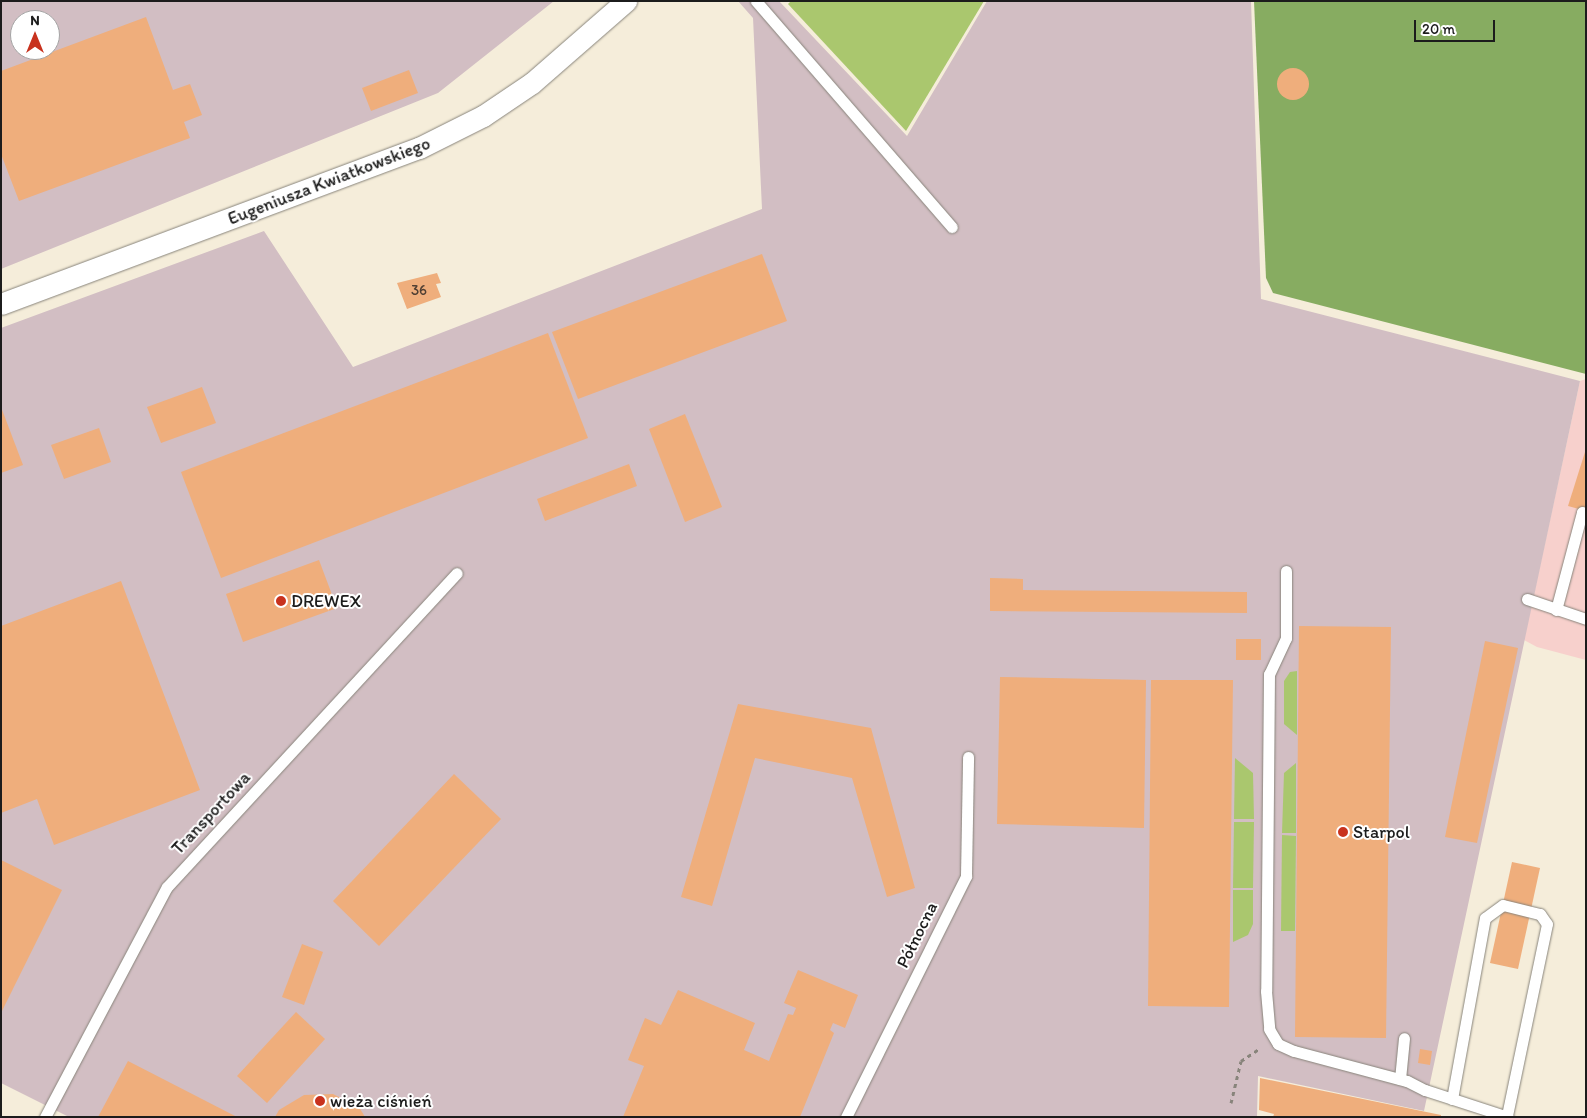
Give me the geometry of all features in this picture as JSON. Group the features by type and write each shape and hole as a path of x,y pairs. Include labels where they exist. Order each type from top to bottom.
{"street":[{"name":"Eugeniusza Kwiatkowskiego","path":"1,304 427,144 483,116 532,83 626,1"}],"lane":[{"path":"756,1 952,227"},
{"path":"1556,610 1582,512 1586,513"},
{"path":"1286,571 1286,638 1269,674 1266,991 1269,1029 1278,1044 1294,1051 1400,1079 1452,1099 1508,1116 1547,924 1540,914 1503,905 1485,918 1452,1099"},
{"name":"Transportowa","path":"45,1117 167,887 457,573"},
{"path":"1527,599 1586,619"},
{"name":"Północna","path":"846,1117 966,876 968,757"},
{"path":"1400,1079 1404,1038"}],"path":[{"path":"1231,1103 1236,1094 1241,1061 1275,1040"}],"shaded area":[{"path":"1,1 554,1 438,93 1,269"},
{"path":"738,1 779,1 907,136 987,1 1251,1 1261,299 1580,381 1424,1111 1258,1076 1257,1117 69,1117 1,1083 1,328 264,231 353,367 762,209 753,18"},
{"path":"1586,379 1586,660 1537,647 1524,640 1580,381"}],"green space":[{"path":"791,1 984,1 906,131 788,4"},
{"path":"1254,1 1586,1 1586,374 1273,293 1266,278"},
{"path":"1297,671 1297,735 1284,724 1284,681 1290,672"},
{"path":"1235,758 1253,773 1254,819 1234,819"},
{"path":"1296,763 1296,833 1282,833 1284,773"},
{"path":"1234,822 1254,822 1253,888 1233,888"},
{"path":"1282,835 1296,836 1295,931 1281,931"},
{"path":"1233,890 1253,890 1253,924 1248,935 1233,942"}],"building":[{"path":"146,17 173,90 190,84 202,115 184,122 190,138 19,201 1,154 1,71 31,60 60,60 60,49"},
{"path":"1293,68 1305,72 1309,84 1305,96 1293,100 1281,96 1277,84 1281,72"},
{"path":"409,70 418,93 371,111 362,88"},
{"path":"762,254 787,321 578,399 552,332"},
{"path":"437,273 441,283 436,284 441,297 407,309 397,283"},
{"path":"548,333 588,438 221,578 181,472"},
{"path":"202,387 216,423 161,443 147,407"},
{"path":"1,407 23,465 1,473"},
{"path":"685,414 722,507 685,522 649,429"},
{"path":"99,428 111,462 64,479 51,445"},
{"path":"1586,452 1586,511 1568,506"},
{"path":"629,464 637,486 545,521 537,499"},
{"name":"DREWEX","path":"319,560 337,608 243,642 226,594"},
{"path":"990,578 1023,579 1023,590 1247,592 1247,613 990,611"},
{"path":"121,581 200,790 54,845 37,799 1,813 1,626"},
{"name":"Starpol","path":"1299,626 1391,627 1386,1038 1295,1037"},
{"path":"1236,639 1261,639 1261,660 1236,660"},
{"path":"1485,641 1518,648 1477,843 1445,837"},
{"path":"1000,677 1146,680 1144,828 997,824"},
{"path":"1151,680 1233,680 1229,1007 1148,1006"},
{"path":"738,704 871,728 915,888 887,897 852,778 755,758 712,906 681,897"},
{"path":"454,774 501,819 379,946 333,901"},
{"path":"1,860 62,890 1,1013"},
{"path":"1512,862 1540,868 1518,969 1490,963"},
{"path":"302,944 323,952 304,1005 282,997"},
{"path":"798,970 858,995 845,1028 833,1023 830,1030 834,1033 800,1117 623,1117 644,1066 628,1060 645,1018 661,1025 678,990 755,1023 744,1050 769,1061 788,1014 793,1015 796,1008 784,1003"},
{"path":"296,1012 325,1039 267,1103 237,1076"},
{"path":"1420,1049 1432,1051 1430,1065 1418,1063"},
{"path":"128,1061 237,1117 98,1117"},
{"path":"1260,1078 1441,1115 1441,1117 1273,1117 1274,1114 1259,1110"},
{"name":"wieża ciśnień","path":"333,1094 359,1107 365,1117 275,1117 279,1110 304,1095"}],"place":[{"name":"DREWEX","path":"281,601"},
{"name":"Starpol","path":"1343,832"},
{"name":"wieża ciśnień","path":"320,1101"}]}
